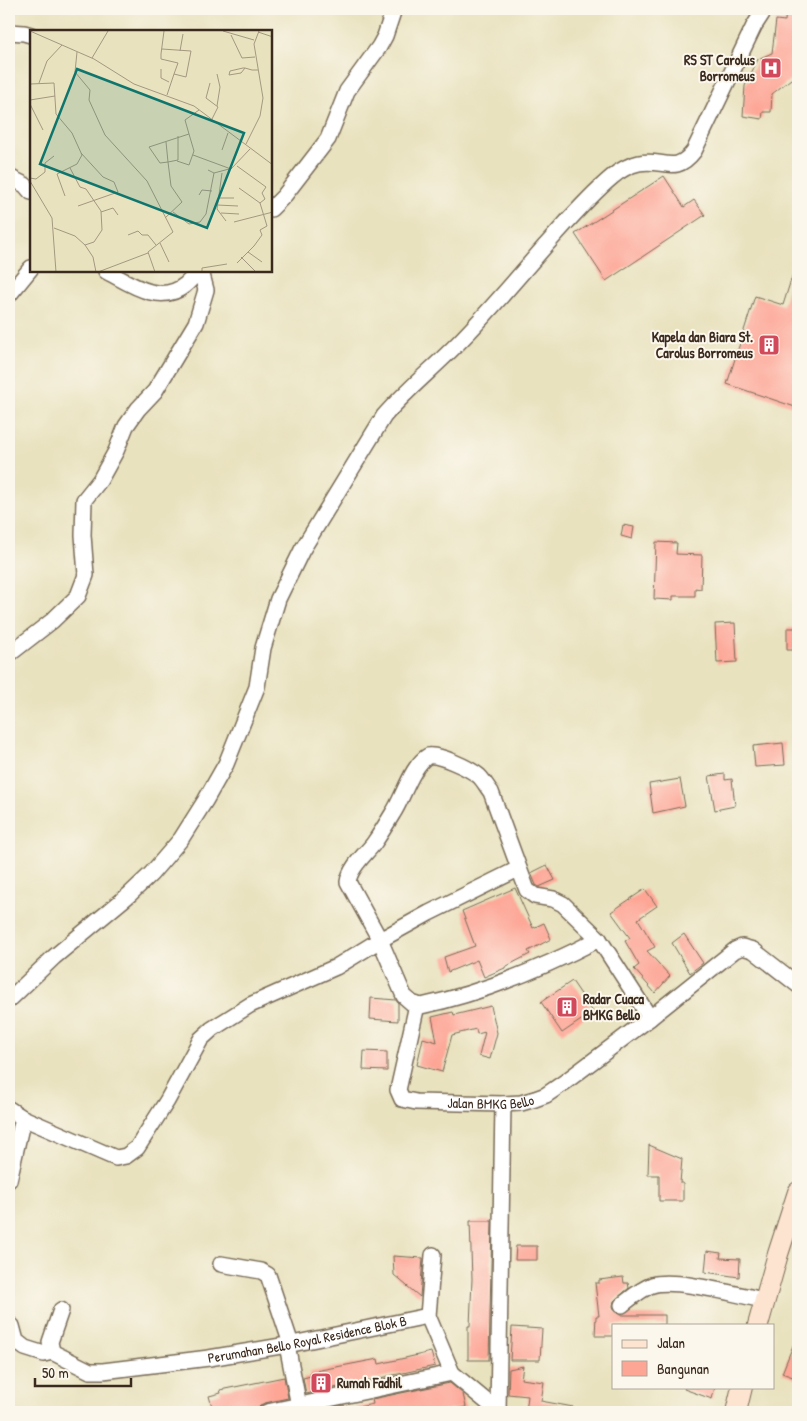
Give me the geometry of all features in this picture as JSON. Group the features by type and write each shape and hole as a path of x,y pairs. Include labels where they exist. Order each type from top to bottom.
{"main road":[{"path":"758,1324 798,1192"},
{"path":"736,1412 742,1388"}],"street":[{"path":"272,208 284,196 328,139 347,91 379,47 385,36 394,9"},
{"path":"9,1000 54,957 130,894 151,874 181,838 205,801 226,764 257,687 263,648 278,599 302,550 384,416 400,397 465,337 575,213 614,175 640,163 674,165 688,159 694,151 754,26 765,9"},
{"path":"9,32 30,35"},
{"path":"9,177 25,185 30,191"},
{"path":"9,294 30,269"},
{"path":"108,272 157,294 171,293 179,289 199,272"},
{"path":"9,653 52,622 78,596 86,575 83,536 84,500 100,480 116,451 126,426 138,409 155,391 196,323 206,290 200,272"},
{"path":"599,939 541,966 479,991 429,1004 417,1005 404,996 380,940 351,889 348,879 395,810 418,764 428,756 439,756 475,774 483,781 491,792 518,869 529,892 535,896 553,899 572,910 599,939 650,1018"},
{"path":"9,1108 23,1118 116,1158 129,1155 137,1148 167,1101 201,1039 212,1029 250,1005 336,967 429,913 518,869"},
{"name":"Jalan BMKG Bello","path":"417,1005 398,1090 402,1099 416,1102 462,1101 503,1104 521,1103 546,1095 650,1018 735,950 742,947 753,950 798,985"},
{"path":"498,1412 503,1104"},
{"path":"9,1180 23,1118"},
{"path":"433,1255 428,1316 452,1373 498,1412"},
{"path":"221,1264 261,1271 268,1275 289,1344 299,1406"},
{"path":"622,1305 643,1289 652,1285 670,1283 764,1300"},
{"path":"52,1352 50,1342 61,1310"},
{"name":"Perumahan Bello Royal Residence Blok B","path":"9,1324 12,1326 16,1341 25,1348 44,1354 52,1352 90,1370 103,1371 209,1358 428,1316"},
{"path":"267,1412 452,1373"}],"building":[{"path":"786,9 798,9 798,80 791,79 772,94 771,112 763,112 762,119 743,116 745,86 758,59 772,53 776,20 785,21"},
{"path":"664,176 684,207 694,200 705,215 606,281 575,234"},
{"name":"Kapela dan Biara St. Carolus Borromeus","path":"796,264 798,264 798,408 727,384 755,296 783,305"},
{"path":"623,525 634,527 632,539 621,536"},
{"path":"656,542 677,543 676,554 702,555 701,589 695,588 695,596 673,596 673,600 654,599"},
{"path":"735,623 737,662 717,663 715,624"},
{"path":"787,628 798,628 798,650 787,650"},
{"path":"783,743 785,765 755,767 753,746"},
{"path":"725,774 725,780 732,779 735,806 715,810 709,776"},
{"path":"680,779 685,806 653,813 649,784"},
{"path":"547,865 555,880 539,887 536,885 531,873"},
{"path":"515,888 533,928 544,923 551,939 528,951 530,954 484,977 477,960 448,972 444,957 475,946 462,911"},
{"path":"645,889 657,906 638,919 655,947 647,951 670,976 655,993 634,969 639,965 625,941 630,938 611,912"},
{"path":"684,934 703,963 690,973 672,943"},
{"name":"Radar Cuaca BMKG Bello","path":"572,981 593,1012 562,1033 541,1002"},
{"path":"371,998 396,1000 398,1003 398,1021 370,1019"},
{"path":"491,1006 497,1033 490,1059 479,1056 485,1032 477,1034 476,1029 452,1035 442,1072 417,1065 423,1038 437,1042 432,1017 453,1012 454,1015"},
{"path":"364,1051 387,1052 387,1071 363,1070"},
{"path":"649,1145 682,1159 680,1183 683,1183 683,1201 659,1201 659,1175 648,1175"},
{"path":"470,1221 492,1221 489,1360 468,1360 468,1326 470,1326 472,1279"},
{"path":"516,1246 537,1246 537,1260 515,1260"},
{"path":"707,1251 721,1253 720,1258 740,1259 739,1277 705,1272"},
{"path":"393,1256 423,1258 420,1297 394,1275"},
{"path":"623,1277 624,1283 628,1283 629,1288 614,1301 615,1311 621,1315 665,1315 665,1324 612,1324 612,1336 595,1336 596,1316 599,1316 595,1283 599,1283 599,1280"},
{"path":"512,1327 542,1329 540,1360 510,1360"},
{"path":"798,1333 798,1379 782,1373"},
{"path":"431,1352 435,1366 306,1394 303,1378 311,1376 310,1372 378,1359 379,1364"},
{"path":"523,1366 521,1379 544,1382 541,1401 573,1407 572,1412 526,1412 528,1396 508,1394 509,1369"},
{"path":"284,1377 288,1398 260,1405 258,1412 257,1409 226,1412 225,1407 213,1410 209,1396 221,1393 220,1390"},
{"path":"450,1383 463,1394 466,1407 435,1412 355,1412 354,1408 373,1404 372,1399"},
{"path":"684,1388 715,1388 712,1399"},
{"path":"344,1405 346,1412 311,1412"}],"place":[{"name":"RS ST Carolus Borromeus","path":"771,68"},
{"name":"Kapela dan Biara St. Carolus Borromeus","path":"769,345"},
{"name":"Radar Cuaca BMKG Bello","path":"567,1007"},
{"name":"Rumah Fadhil","path":"321,1383"}]}
